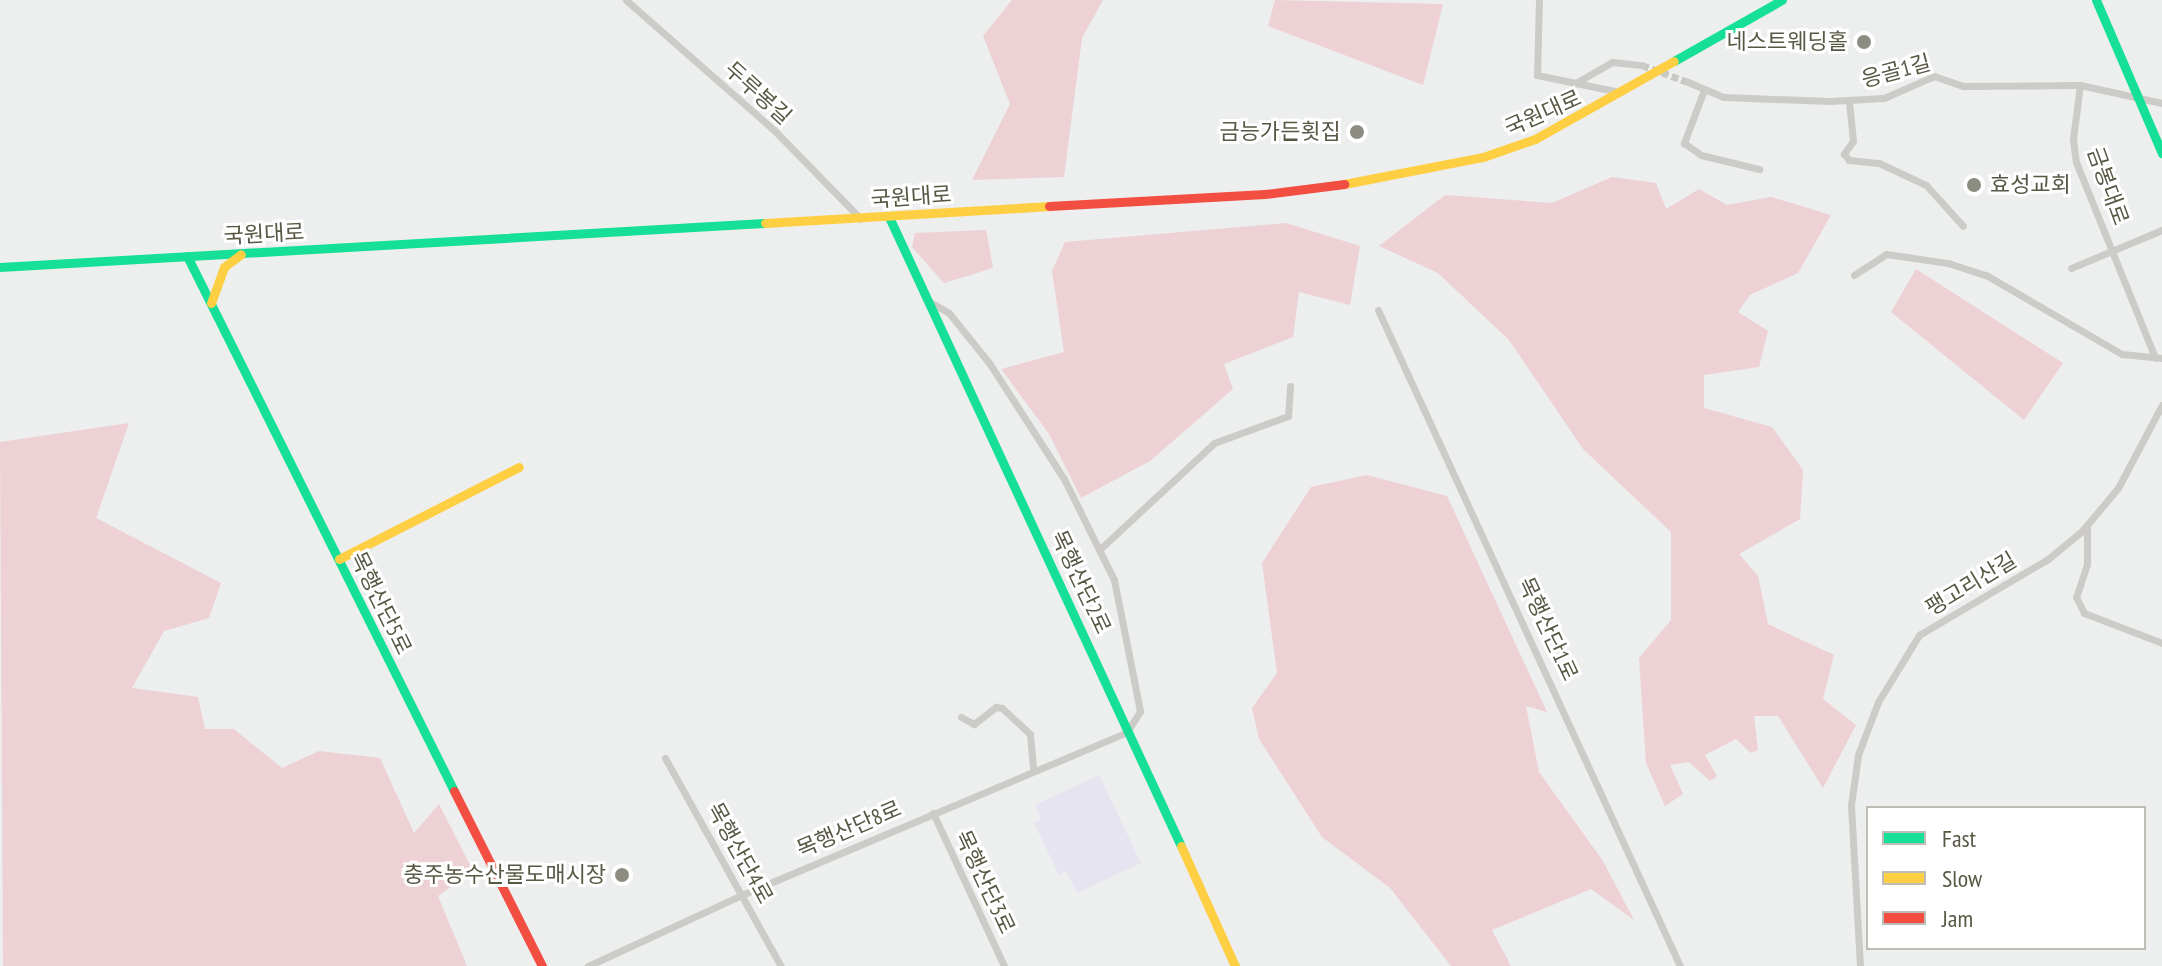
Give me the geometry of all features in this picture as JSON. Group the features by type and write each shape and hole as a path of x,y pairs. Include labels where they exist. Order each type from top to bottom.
{"street":[{"name":"두루봉길","path":"626,0 774,130 861,219"},
{"path":"1539,0 1537,75 1625,93"},
{"name":"국원대로","path":"0,267 1265,194 1408,175 1535,139 1625,93 1782,0"},
{"path":"2096,0 2162,153"},
{"path":"1574,84 1612,62 1642,65"},
{"name":"응골1길","path":"1688,82 1704,90 1783,102 1849,101 1884,98 1934,76 1963,86 2080,85 2162,103"},
{"name":"금봉대로","path":"2080,85 2076,162 2158,358"},
{"path":"1704,90 1684,143 1701,155 1759,169"},
{"path":"1849,101 1853,141 1844,154 1849,160 1879,163 1926,185 1963,226"},
{"name":"목행산단2로","path":"889,217 1084,628 1127,732 1235,966"},
{"name":"금봉대로","path":"2071,268 2162,230"},
{"path":"211,303 224,267 241,253"},
{"path":"1854,275 1886,254 1948,263 1986,275 2122,354 2158,358"},
{"name":"목행산단5로","path":"187,256 542,966"},
{"path":"928,301 949,313 1031,422 1114,580 1140,711 1127,732"},
{"name":"목행산단1로","path":"1378,310 1680,966"},
{"path":"1099,550 1214,443 1288,416 1290,386"},
{"name":"팽고리산길","path":"1860,966 1851,805 1858,755 1878,702 1919,635 2048,559 2087,525 2118,488 2162,405"},
{"path":"339,559 519,467"},
{"path":"2087,525 2087,564 2076,597 2084,613 2162,643"},
{"path":"961,717 974,724 996,707 1002,708 1030,734 1033,769"},
{"name":"목행산단8로","path":"588,966 744,894 1033,769 1127,732"},
{"name":"목행산단4로","path":"665,758 744,894 781,966"},
{"name":"목행산단3로","path":"933,813 1004,966"}],"shaded area":[{"path":"1012,0 1103,0 1082,38 1064,177 972,180 1010,104 983,36"},
{"path":"1275,0 1443,4 1423,85 1268,26"},
{"path":"1612,177 1656,183 1666,209 1699,189 1727,205 1771,197 1831,215 1798,273 1750,295 1738,312 1768,331 1759,367 1704,375 1704,408 1772,427 1803,470 1800,519 1739,554 1758,576 1768,624 1834,655 1823,699 1856,725 1823,788 1778,716 1754,716 1758,750 1751,753 1736,739 1705,755 1717,776 1710,781 1689,762 1670,765 1683,794 1665,806 1646,763 1639,658 1671,620 1671,532 1583,449 1509,340 1438,273 1379,246 1445,195 1552,203"},
{"path":"1286,223 1360,246 1350,305 1299,292 1293,337 1224,364 1233,389 1150,461 1081,498 1049,434 1001,369 1064,352 1052,271 1065,242"},
{"path":"986,230 993,268 944,283 912,247 915,233"},
{"path":"1916,269 2063,363 2024,420 1891,312"},
{"path":"129,423 96,518 221,583 209,618 164,631 132,688 198,697 205,729 234,729 282,768 319,751 380,758 414,833 439,804 473,871 438,896 467,966 3,966 0,442"},
{"path":"1367,475 1447,496 1547,712 1526,706 1539,772 1603,861 1634,920 1591,889 1492,930 1511,966 1451,966 1390,888 1322,837 1259,739 1252,708 1277,673 1262,563 1311,487"}],"sand":[{"path":"1099,775 1141,863 1077,893 1066,871 1059,875 1034,823 1041,819 1035,805"}],"tunnel":[{"path":"1642,65 1688,82"}],"traffic: fast":[{"path":"1674,61 1782,0"},
{"path":"2096,0 2162,153"},
{"path":"889,217 1181,846"},
{"path":"0,267 765,223"},
{"path":"187,256 454,791"}],"traffic: slow":[{"path":"1344,184 1483,157 1535,139 1674,61"},
{"path":"765,223 1049,206"},
{"path":"211,303 224,267 241,254"},
{"path":"339,559 519,467"},
{"path":"1181,846 1235,966"}],"traffic: jam":[{"path":"1049,206 1265,194 1344,184"},
{"path":"454,791 542,966"}],"place":[{"name":"네스트웨딩홀","path":"1864,42"},
{"name":"금능가든횟집","path":"1357,132"},
{"name":"효성교회","path":"1974,185"},
{"name":"충주농수산물도매시장","path":"622,875"}]}
